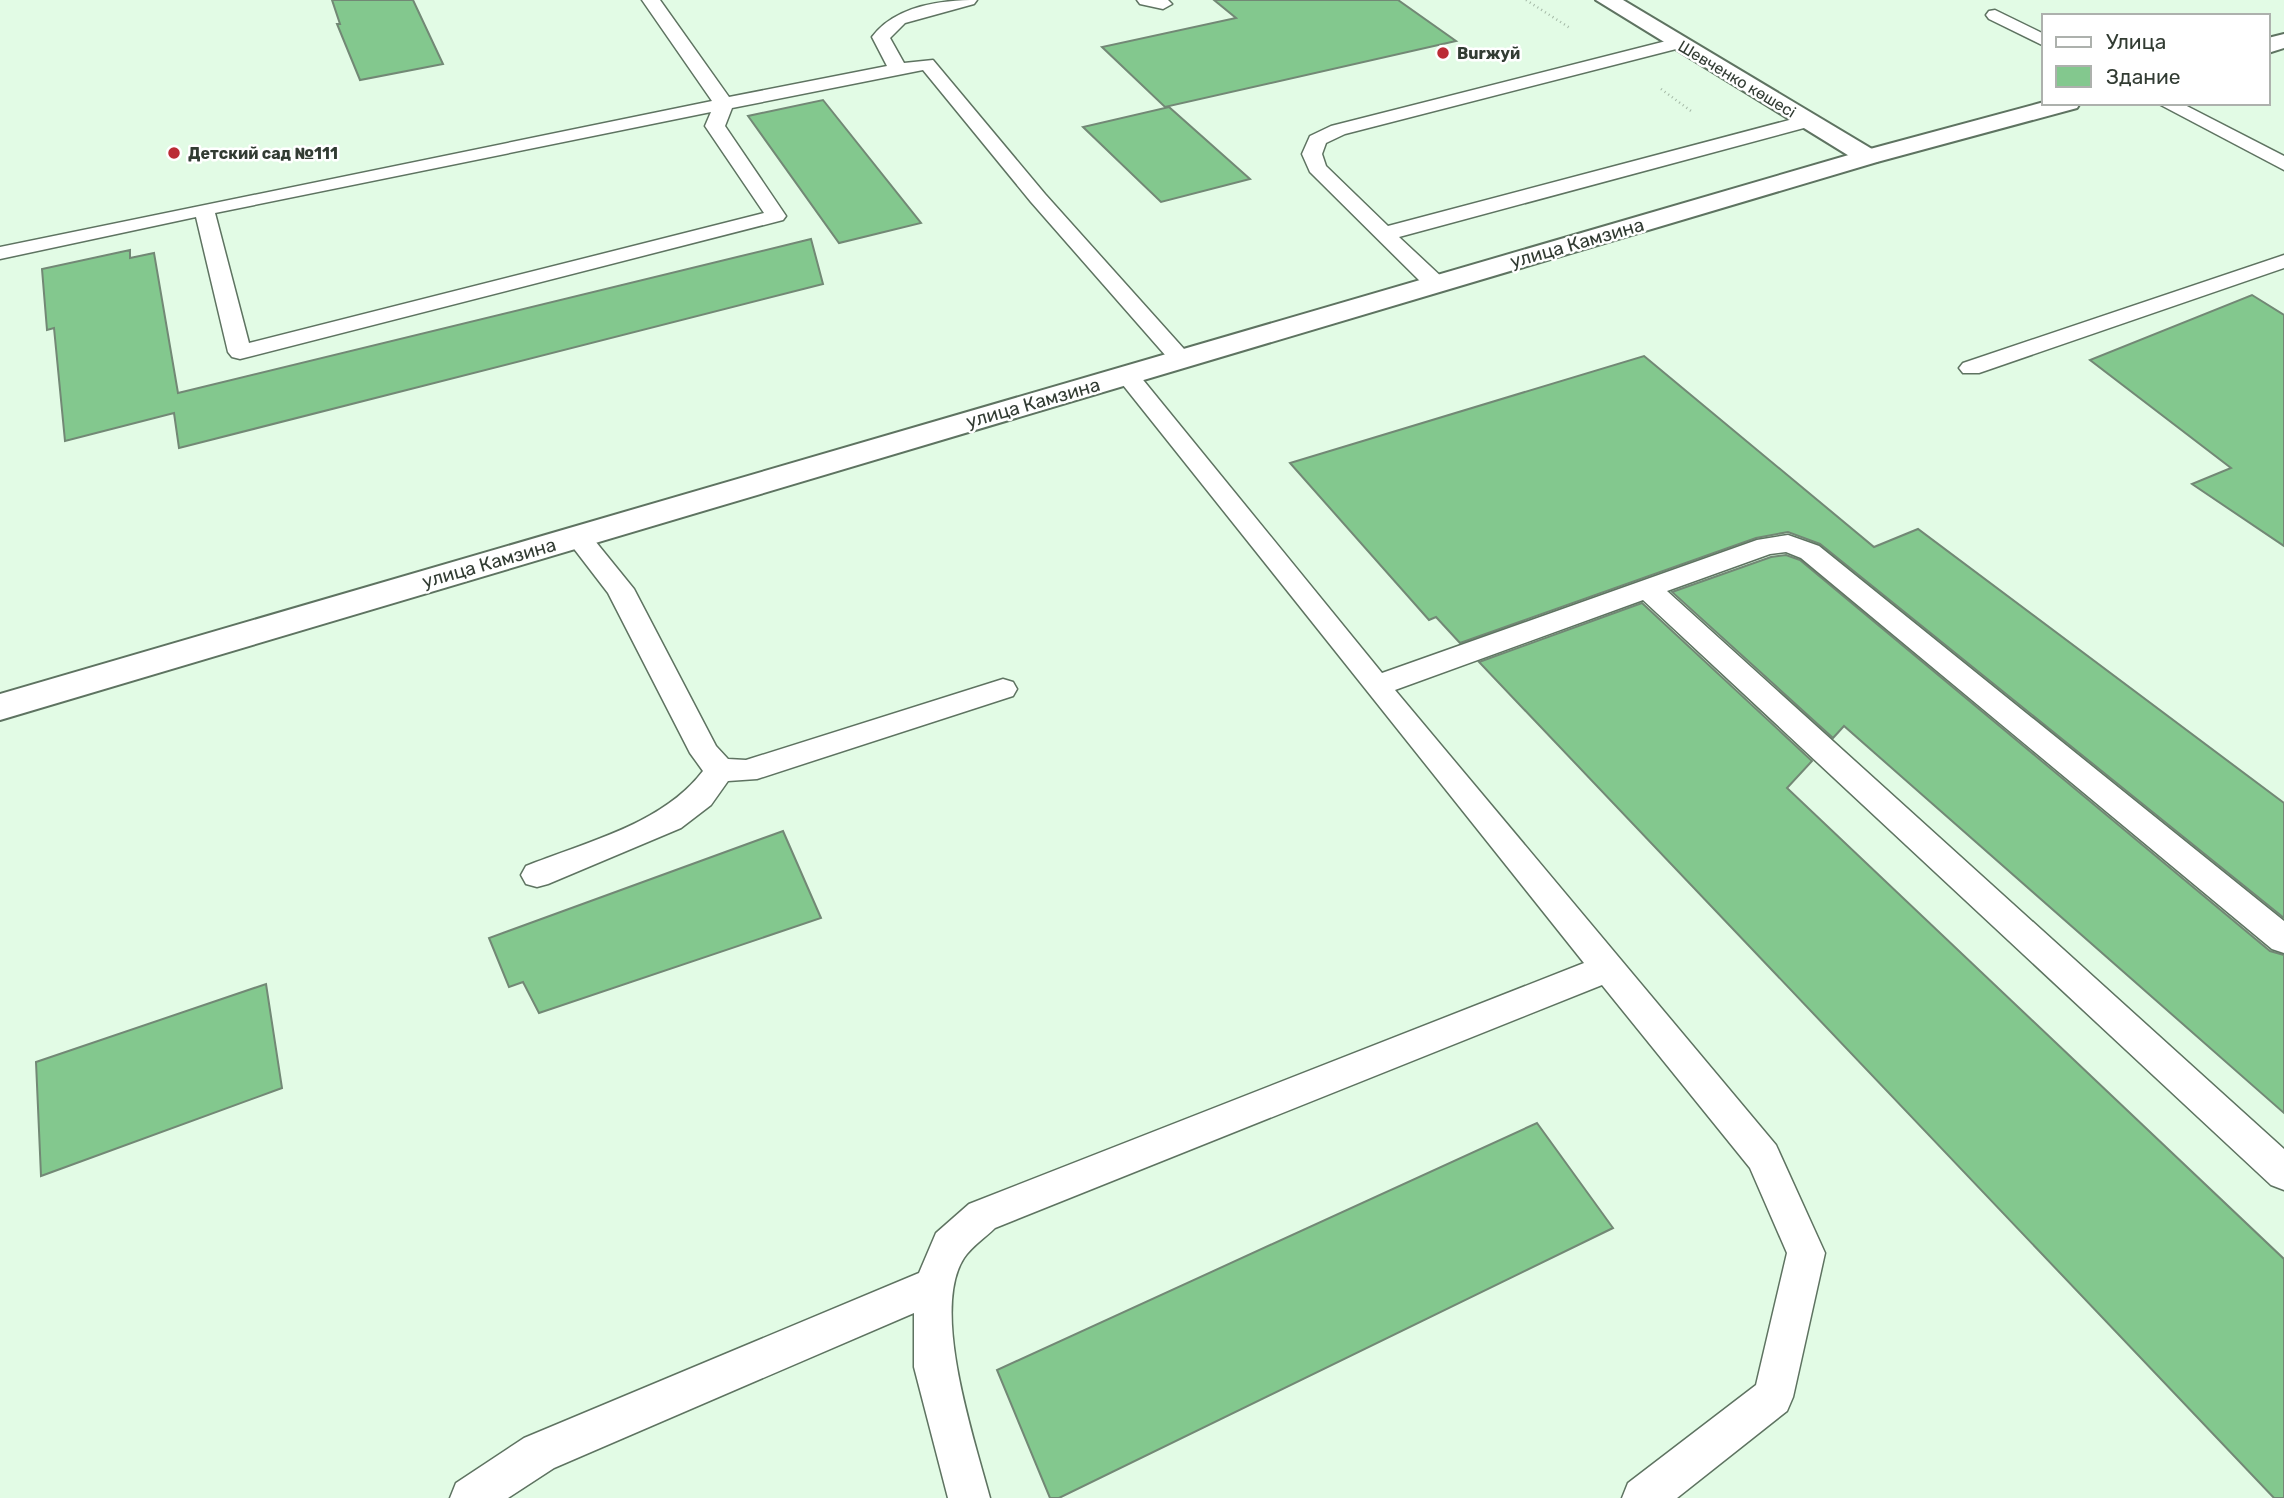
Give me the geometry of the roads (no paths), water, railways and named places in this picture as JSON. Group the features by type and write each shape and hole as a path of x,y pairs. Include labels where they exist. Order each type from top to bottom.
{"main road":[{"name":"Шевченко көшесі","path":"1607,0 1868,157"},
{"name":"улица Камзина","path":"0,707 1868,157 2061,105"}],"lane":[{"path":"651,0 724,104"},
{"path":"898,70 881,37 900,19 968,0"},
{"path":"1995,15 2042,40"},
{"path":"1437,285 1317,168 1312,154 1317,140 1338,130 1678,43"},
{"path":"0,253 204,209 927,64 1038,198 1181,359"},
{"path":"204,209 240,352 776,216 715,126 724,104"},
{"path":"2170,105 2284,163"},
{"path":"1384,234 1808,121"},
{"path":"1971,369 2284,261"},
{"path":"1127,375 1376,686 1610,967 1763,1157 1806,1253 1773,1397 1643,1498"},
{"path":"578,537 620,589 705,753 720,771"},
{"path":"1376,686 1646,587 1766,546 1788,543 1810,552 2284,940"},
{"path":"1646,587 2284,1174"},
{"path":"720,771 746,771 1003,689"},
{"path":"537,875 670,820 701,797 720,771"},
{"path":"969,1498 934,1367 934,1286 949,1246 982,1216 1610,967"},
{"path":"471,1498 539,1452 934,1286"}],"place":[{"name":"Burжуй","path":"1443,53"},
{"name":"Детский сад №111","path":"174,153"}]}
